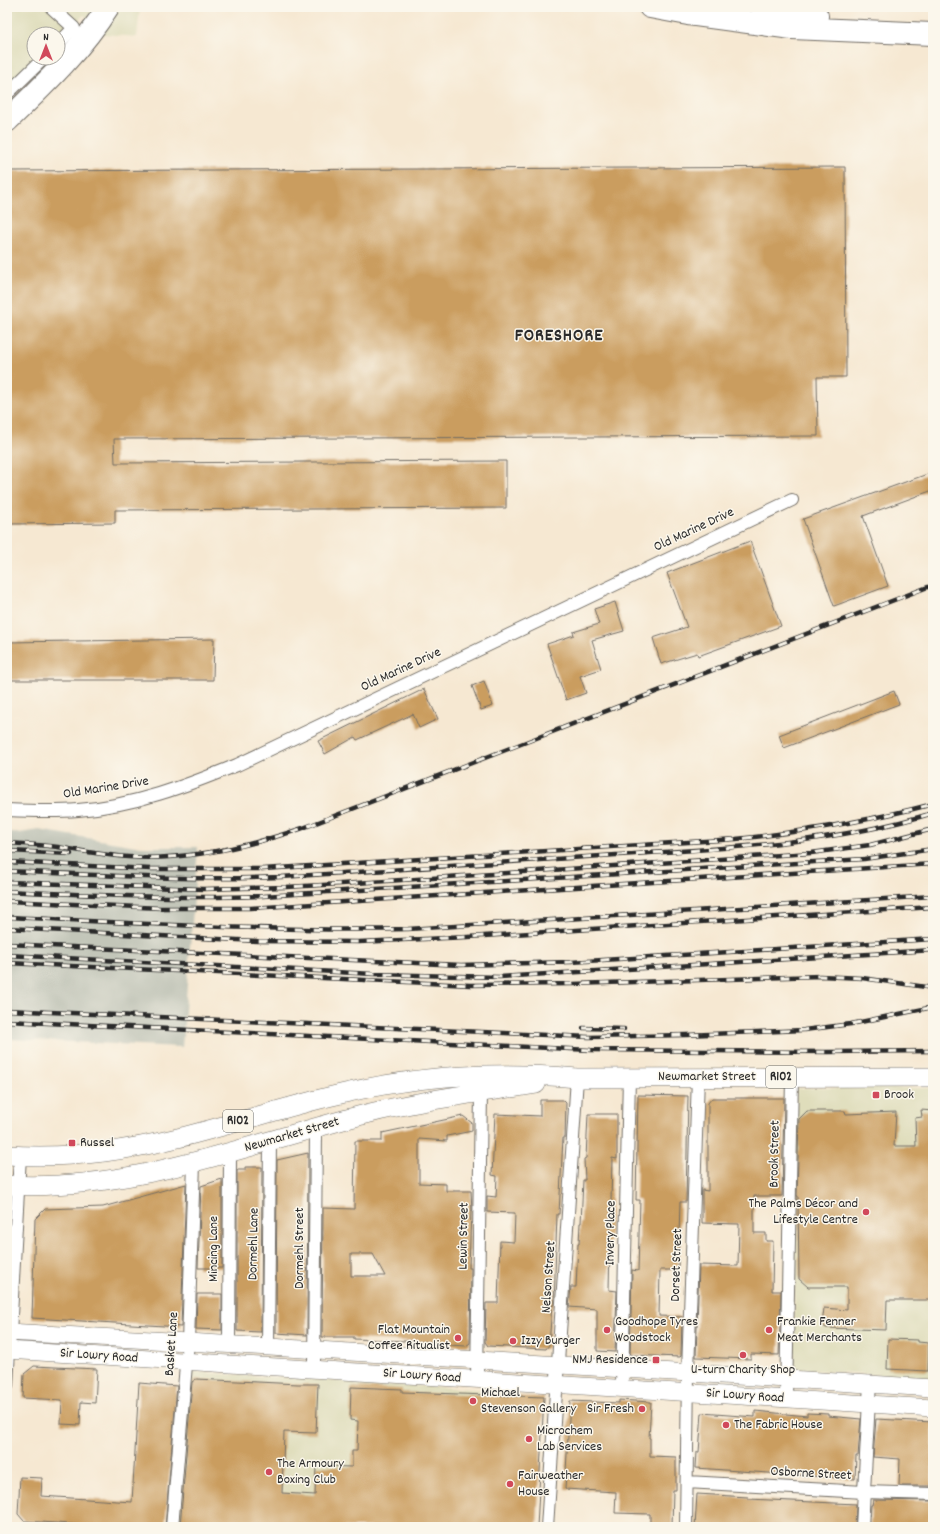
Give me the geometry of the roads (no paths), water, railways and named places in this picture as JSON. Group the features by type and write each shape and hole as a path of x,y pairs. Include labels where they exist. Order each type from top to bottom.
{"highway":[{"path":"7,121 36,94 71,55 99,21 108,7"},
{"path":"650,7 688,14 792,28 933,34"},
{"path":"762,7 933,34"}],"main road":[{"name":"Newmarket Street","path":"14,1155 58,1156 104,1152 143,1146 345,1093 403,1081 470,1075 547,1075 577,1078 933,1077"},
{"name":"Newmarket Street","path":"13,1186 74,1185 162,1171 230,1154 270,1141 367,1114 416,1103 577,1078"},
{"name":"Sir Lowry Road","path":"9,1332 314,1349 933,1388"},
{"name":"Sir Lowry Road","path":"8,1350 933,1408"}],"street":[{"path":"51,7 74,28 66,36"},
{"path":"7,94 36,66"},
{"name":"Old Marine Drive","path":"7,810 78,810 133,801 162,794 194,783 244,761 792,500"},
{"name":"Invery Place","path":"622,1389 629,1077"},
{"name":"Dorset Street","path":"686,1527 688,1372 698,1077"},
{"name":"Brook Street","path":"786,1399 792,1077"},
{"name":"Nelson Street","path":"547,1527 577,1078"},
{"name":"Lewin Street","path":"477,1380 481,1092"},
{"name":"Dormehl Street","path":"314,1369 316,1128"},
{"name":"Dormehl Lane","path":"268,1347 270,1141"},
{"name":"Mincing Lane","path":"229,1344 230,1154"},
{"path":"7,1386 14,1155"},
{"name":"Basket Lane","path":"172,1527 188,1342 194,1163"},
{"path":"862,1527 870,1383"},
{"name":"Osborne Street","path":"687,1482 864,1492 933,1494"}],"railway":[{"path":"7,843 39,845 93,853 150,858 195,855 239,847 303,828 933,585"},
{"path":"7,862 151,869 263,869 736,839 835,825 884,816 933,804"},
{"path":"7,871 178,878 281,877 736,847 856,832 933,813"},
{"path":"7,882 203,889 341,884 811,853 870,845 933,829"},
{"path":"7,891 167,897 263,896 864,859 933,849"},
{"path":"9,851 71,854"},
{"path":"7,901 161,908 251,908 933,864"},
{"path":"7,917 258,928 358,930 408,929 933,896"},
{"path":"7,928 257,941 359,942 468,937 933,907"},
{"path":"7,944 461,965 571,962 933,939"},
{"path":"7,955 374,974 500,977 933,950"},
{"path":"7,963 470,985 573,984 820,976 862,978 933,988"},
{"path":"7,1010 589,1037 804,1030 851,1024 933,1007"},
{"path":"7,1021 591,1050 828,1052 933,1051"},
{"path":"583,1028 624,1029"}],"place":[{"name":"Brook","path":"876,1095"},
{"name":"Russel","path":"72,1143"},
{"name":"The Palms Décor and Lifestyle Centre","path":"866,1212"},
{"name":"Goodhope Tyres Woodstock","path":"607,1330"},
{"name":"Frankie Fenner Meat Merchants","path":"769,1330"},
{"name":"Flat Mountain Coffee Ritualist","path":"458,1338"},
{"name":"Izzy Burger","path":"513,1341"},
{"name":"U-turn Charity Shop","path":"743,1355"},
{"name":"NMJ Residence","path":"656,1360"},
{"name":"Michael Stevenson Gallery","path":"473,1401"},
{"name":"Sir Fresh","path":"642,1409"},
{"name":"The Fabric House","path":"726,1425"},
{"name":"Microchem Lab Services","path":"529,1439"},
{"name":"The Armoury Boxing Club","path":"269,1472"},
{"name":"Fairweather House","path":"510,1484"}],"district":[{"name":"FORESHORE","path":"559,336"}]}
